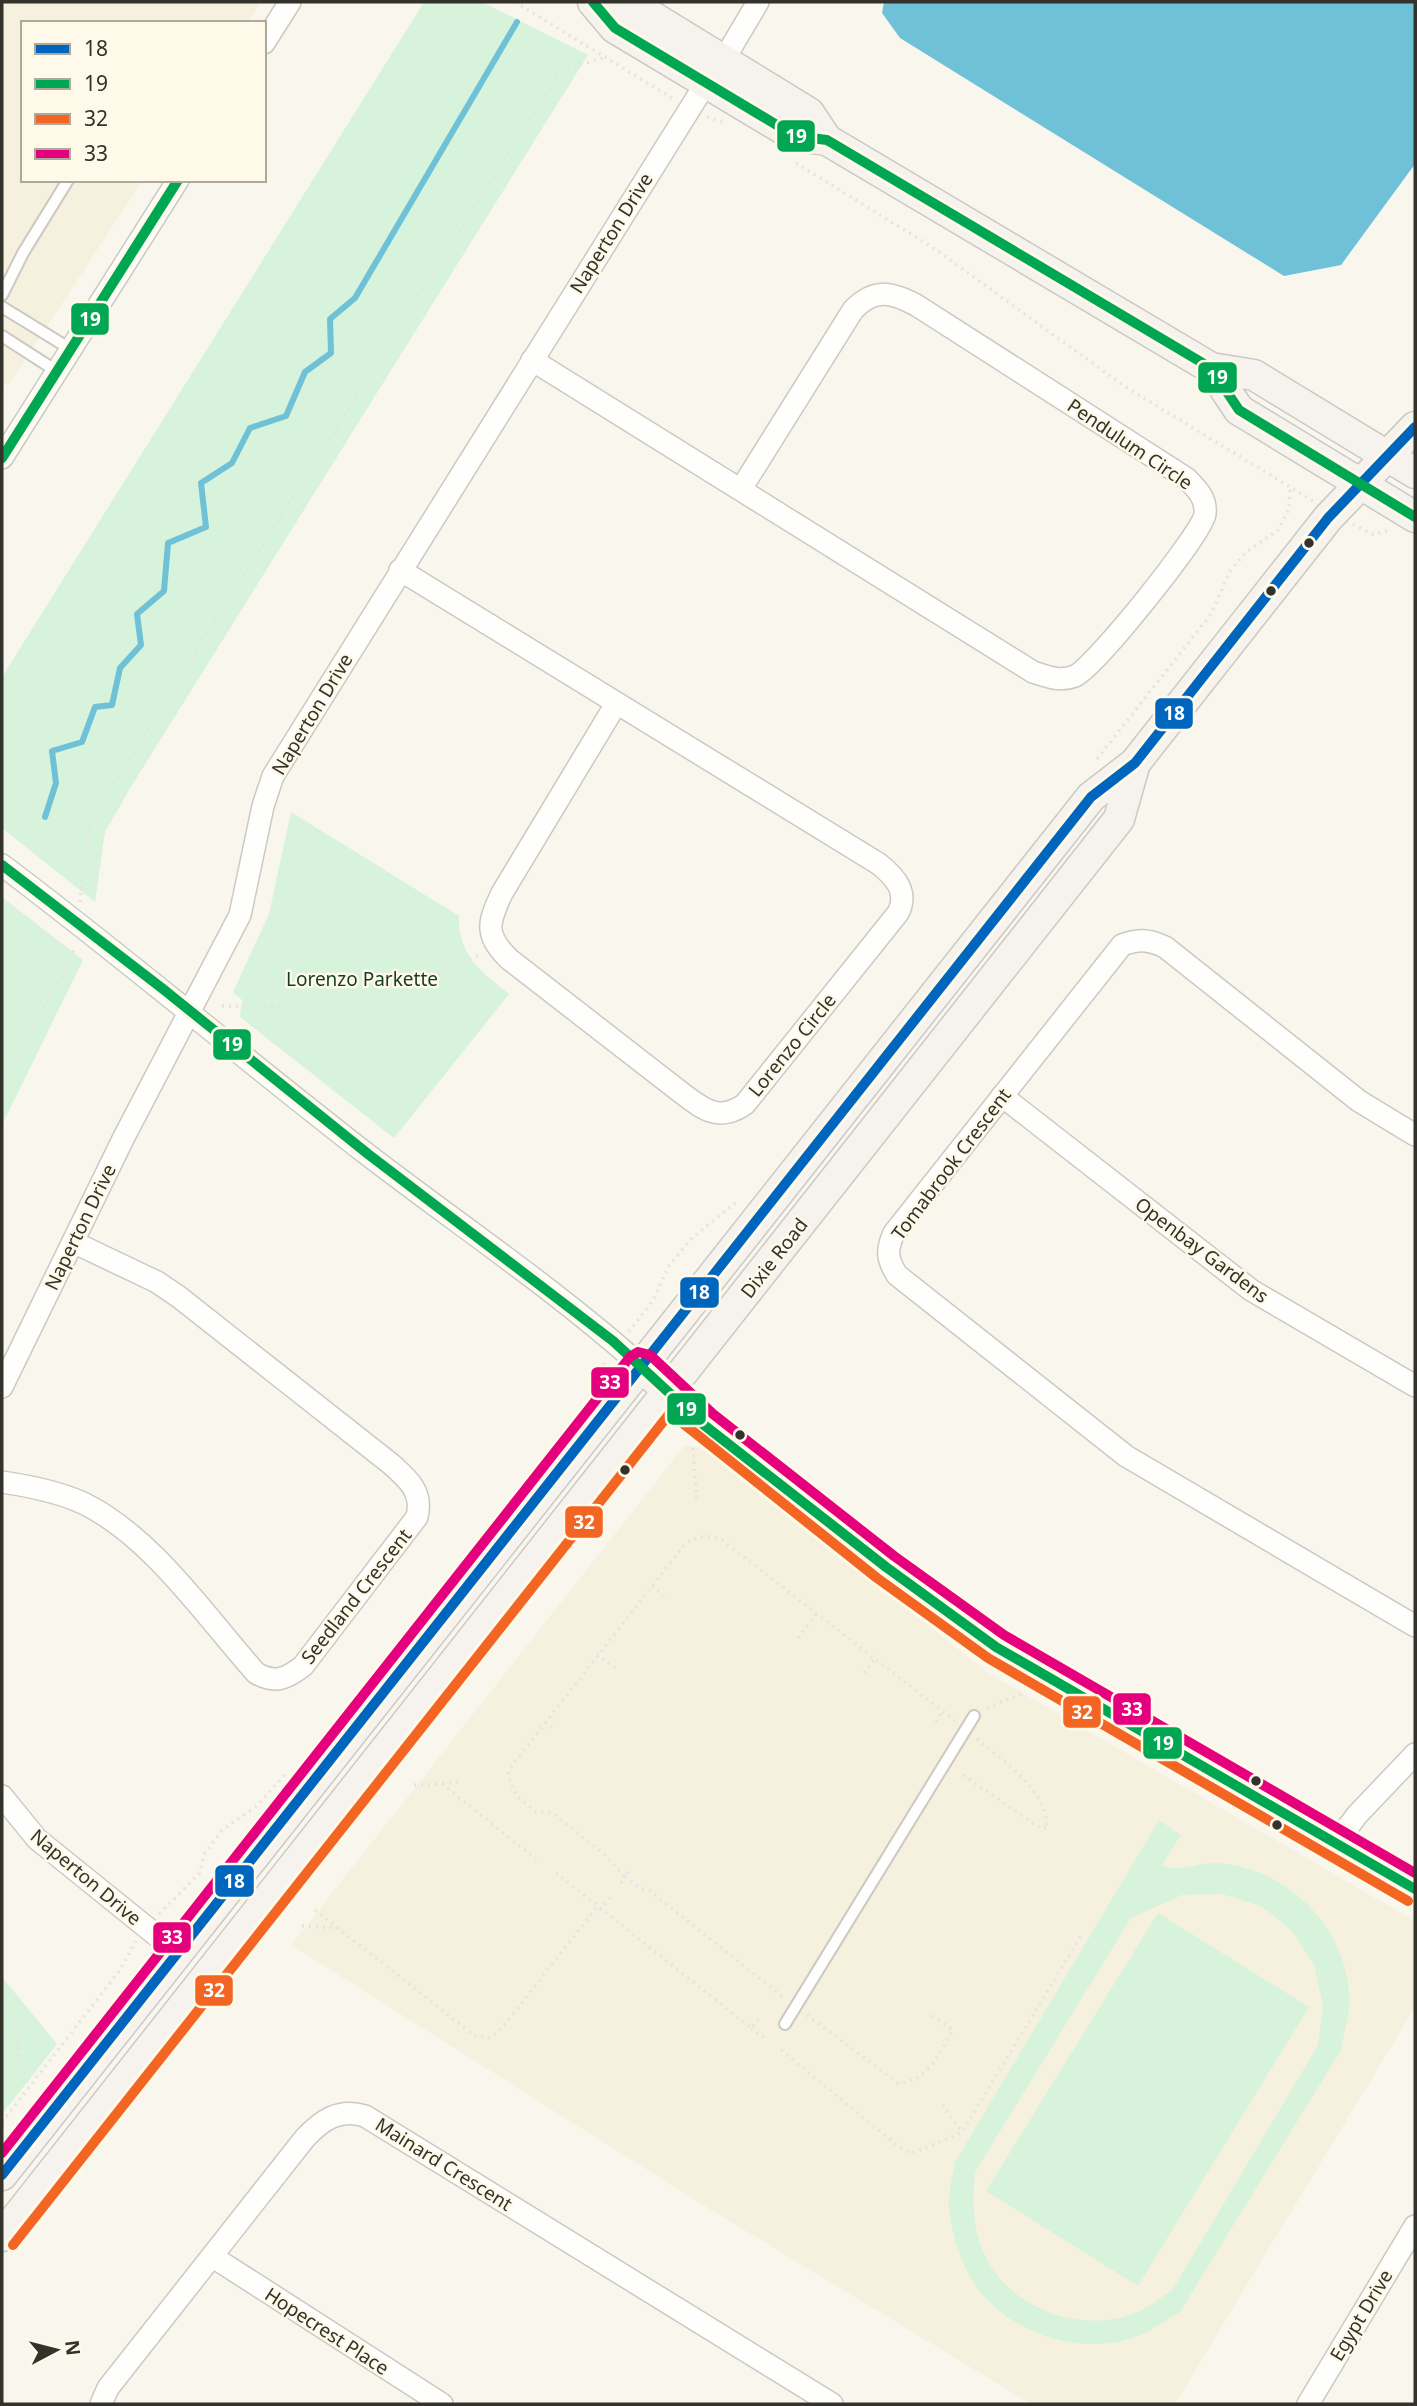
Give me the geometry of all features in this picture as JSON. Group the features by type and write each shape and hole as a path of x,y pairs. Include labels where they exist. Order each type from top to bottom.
{"main road":[{"path":"593,2 615,27 809,113 827,140 1211,368 1254,375 1415,473"},
{"path":"602,2 630,4 714,72"},
{"path":"1211,368 1239,411 1415,517"},
{"name":"Dixie Road","path":"2,2175 1091,797 1135,763 1328,519 1415,426"},
{"name":"Dixie Road","path":"2,2236 1119,819 1135,763"},
{"path":"640,1366 704,1425 886,1567 996,1647 1415,1889"}],"street":[{"path":"266,40 290,2"},
{"name":"Naperton Drive","path":"2,1387 72,1242 240,915 263,806 274,776 531,360 758,2"},
{"path":"2,458 177,182"},
{"name":"Pendulum Circle","path":"531,360 1033,672 1054,679 1065,680 1091,666 1194,540 1205,514 1204,500 1186,478 916,305 892,293 870,295 853,310 741,489"},
{"name":"Lorenzo Circle","path":"400,570 879,864 898,881 903,904 886,928 744,1104 734,1112 711,1113 682,1094 509,959 495,945 490,932 492,915 502,893 616,704"},
{"path":"2,865 79,923 368,1154 564,1302 640,1366"},
{"name":"Tomabrook Crescent","path":"1415,1135 1359,1101 1165,947 1151,940 1136,940 1122,945 894,1233 887,1248 888,1261 897,1275 1126,1456 1415,1626"},
{"name":"Openbay Gardens","path":"1002,1096 1251,1290 1415,1386"},
{"name":"Seedland Crescent","path":"2,1482 68,1497 123,1528 155,1558 256,1673 276,1680 288,1678 303,1666 417,1517 419,1500 413,1486 380,1456 179,1297 157,1282 72,1242"},
{"path":"1336,1843 1357,1815 1415,1754"},
{"name":"Naperton Drive","path":"2,1796 37,1839 177,1952"},
{"name":"Mainard Crescent","path":"100,2404 108,2388 305,2138 320,2122 352,2112 365,2116 832,2404"},
{"name":"Egypt Drive","path":"1308,2404 1415,2226"},
{"name":"Hopecrest Place","path":"213,2257 442,2404"}],"lane":[{"path":"2,295 23,253 67,182"},
{"path":"2,307 72,350"},
{"path":"2,336 58,372"},
{"path":"785,2024 974,1716"}],"path":[{"path":"515,2 662,93"},
{"path":"2,1089 75,951 85,850 93,816 557,76 566,69 606,57"},
{"path":"709,118 730,123"},
{"path":"791,160 935,249 1124,386 1290,487 1289,509 1278,530 1245,553 1230,571 1211,614 1104,750"},
{"path":"222,1006 366,1009 482,953"},
{"path":"693,1443 697,1503"},
{"path":"928,2013 953,2030 931,2066 918,2080 898,2083 887,2078 650,1891 642,1889 625,1877 604,1854 552,1813 536,1812 517,1796 508,1776 510,1768 545,1722 685,1544 701,1535 722,1540 965,1729 1030,1786 1040,1802 1049,1827 1042,1829 963,1775"},
{"path":"652,1586 664,1595"},
{"path":"798,1638 817,1612"},
{"path":"597,1654 615,1668"},
{"path":"864,1674 874,1658"},
{"path":"986,1709 1026,1692"},
{"path":"936,1722 942,1711"},
{"path":"545,1722 555,1731"},
{"path":"166,1905 184,1892 199,1874 205,1853 223,1829 257,1806 290,1768"},
{"path":"414,1785 461,1782"},
{"path":"442,1784 536,1859"},
{"path":"621,1883 628,1872"},
{"path":"556,1873 766,2039"},
{"path":"315,1910 475,2036 491,2038 610,1898"},
{"path":"302,1926 337,1928"},
{"path":"782,2050 909,2153 962,2132 1081,1936"},
{"path":"2,2122 120,1970 131,1948"},
{"path":"2,2002 13,2017 17,2032 18,2069 31,2084"},
{"path":"751,2028 760,2017"},
{"path":"942,2105 962,2132"}],"shaded area":[{"path":"2,2 261,2 248,21 21,21 21,182 142,182 8,386 2,382"},
{"path":"685,1445 702,1448 713,1456 990,1674 1415,1921 1415,2007 1175,2404 1031,2404 703,2205 291,1945"}],"green space":[{"path":"424,2 482,2 588,55 129,790 105,832 95,902 2,828 2,677"},
{"name":"Lorenzo Parkette","path":"291,812 459,916 462,941 467,952 489,978 509,994 394,1138 240,1017 242,1000 233,992 269,914"},
{"path":"2,897 83,960 2,1125"},
{"path":"1159,1820 1181,1835 1162,1865 1181,1868 1214,1863 1241,1867 1267,1876 1291,1890 1311,1908 1328,1930 1340,1954 1348,1980 1348,2018 1341,2050 1180,2312 1143,2334 1122,2341 1099,2344 1053,2338 1011,2319 978,2289 959,2251 949,2204 955,2162","holes":["1222,1894 1261,1906 1292,1931 1314,1965 1323,2005 1318,2045 1173,2289 1142,2310 1119,2318 1095,2321 1048,2312 1026,2301 1007,2286 992,2268 981,2246 974,2209 975,2172 1131,1918 1182,1895"]},
{"path":"1158,1913 1309,2007 1138,2286 986,2191"},
{"path":"2,1977 57,2044 2,2114"}],"water":[{"path":"884,2 1415,2 1415,164 1341,265 1284,276 900,38 882,13"}],"waterway":[{"path":"45,817 56,783 52,751 82,742 95,707 112,705 120,668 141,645 137,614 164,591 168,543 206,527 201,483 232,463 250,428 286,416 305,372 331,353 330,319 355,298 517,22"}],"transit line":[{"name":"19","path":"593,2 615,28 795,136 827,140 1211,368 1239,410 1415,517"},
{"name":"19","path":"2,458 177,182"},
{"name":"18","path":"2,2175 1091,797 1135,763 1328,518 1415,427"},
{"name":"19","path":"2,865 163,989 368,1154 613,1341 704,1425 886,1567 996,1647 1415,1889"},
{"name":"33","path":"2,2153 630,1357 638,1352 650,1355 713,1414 894,1556 1004,1635 1415,1873"},
{"name":"32","path":"13,2245 670,1413 877,1578 988,1658 1408,1901"}]}
